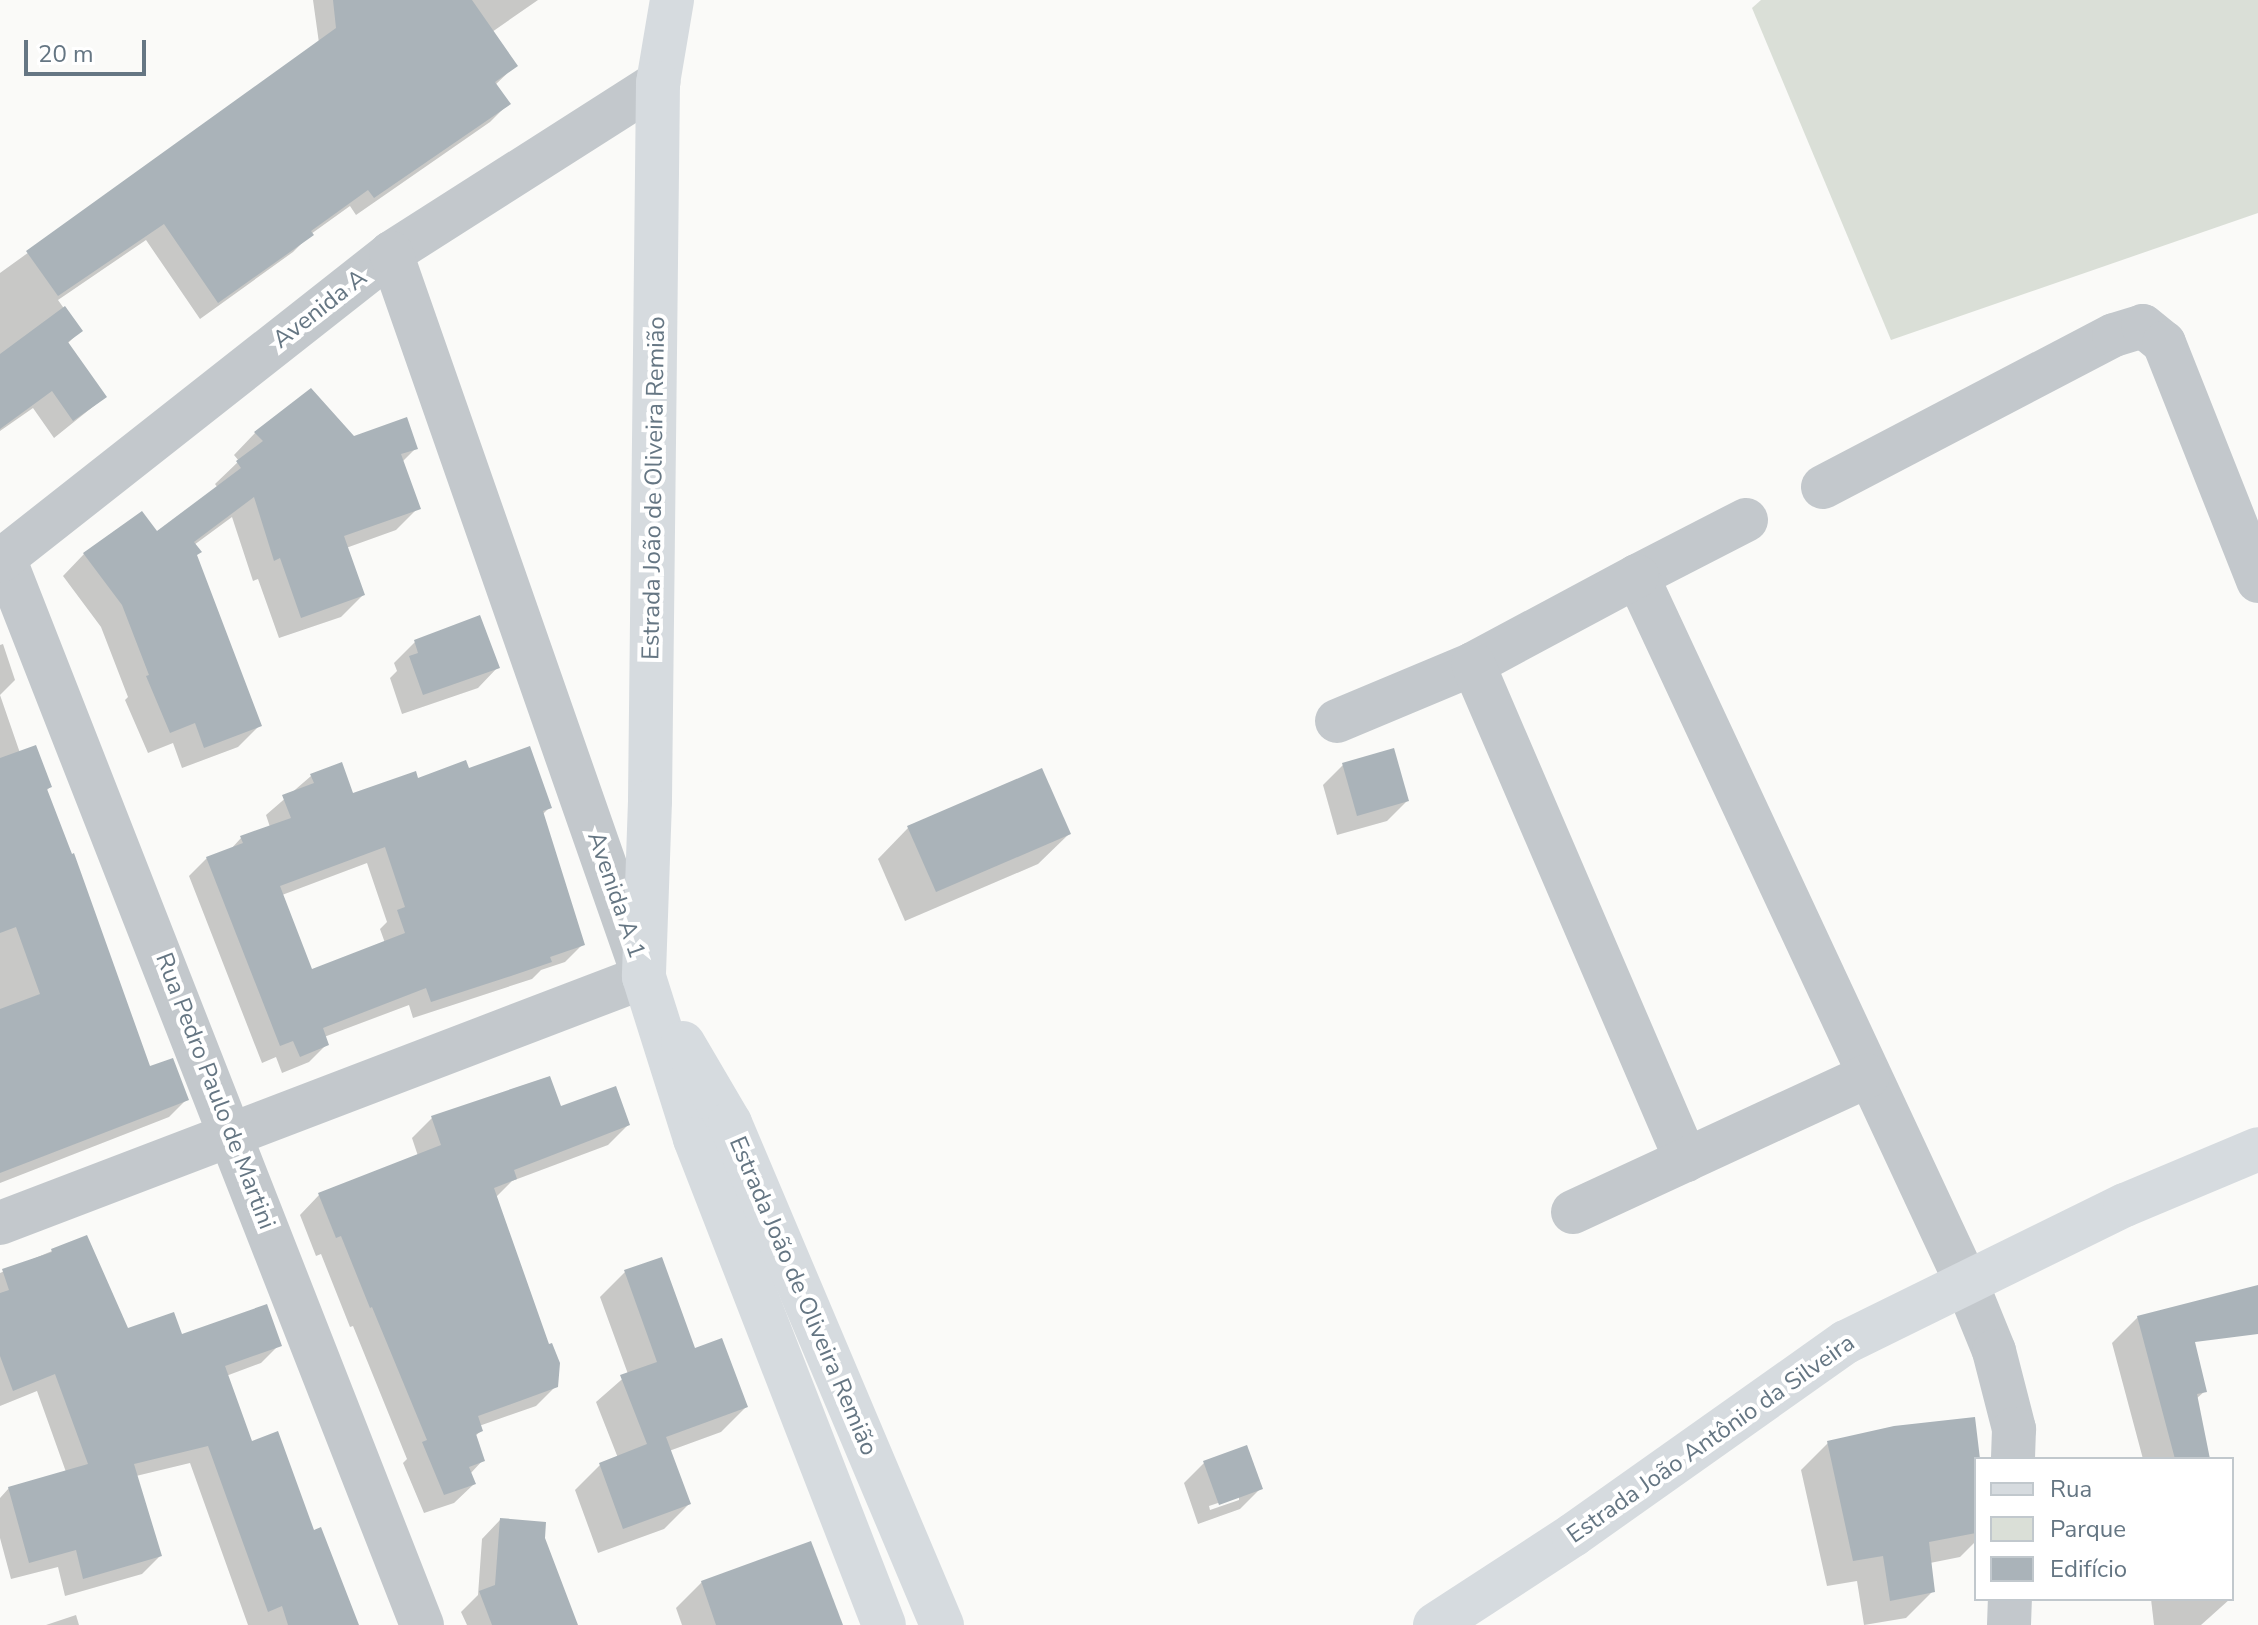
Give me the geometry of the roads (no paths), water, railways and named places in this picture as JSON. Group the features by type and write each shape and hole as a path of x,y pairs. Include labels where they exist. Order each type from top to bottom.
{"main road":[{"name":"Estrada João de Oliveira Remião","path":"672,0 658,83 650,801 644,977 695,1139 884,1625"},
{"name":"Estrada João de Oliveira Remião","path":"644,977 730,1123 942,1625"},
{"name":"Estrada João Antônio da Silveira","path":"1435,1625 1573,1535 1846,1342 2125,1205 2258,1149"}],"street":[{"name":"Avenida A","path":"2,559 391,253 658,83"},
{"name":"Avenida A 1","path":"0,1223 644,977 391,253"},
{"path":"1823,487 2114,335 2143,326 2164,343 2258,581"},
{"path":"1337,721 1473,664 1746,520"},
{"name":"Rua Pedro Paulo de Martini","path":"2,559 233,1136 422,1625"},
{"path":"1637,576 1966,1282 1994,1351 2014,1429 2013,1457"},
{"path":"1473,664 1686,1160"},
{"path":"1573,1212 1868,1076"},
{"path":"2009,1625 2010,1601"}]}
